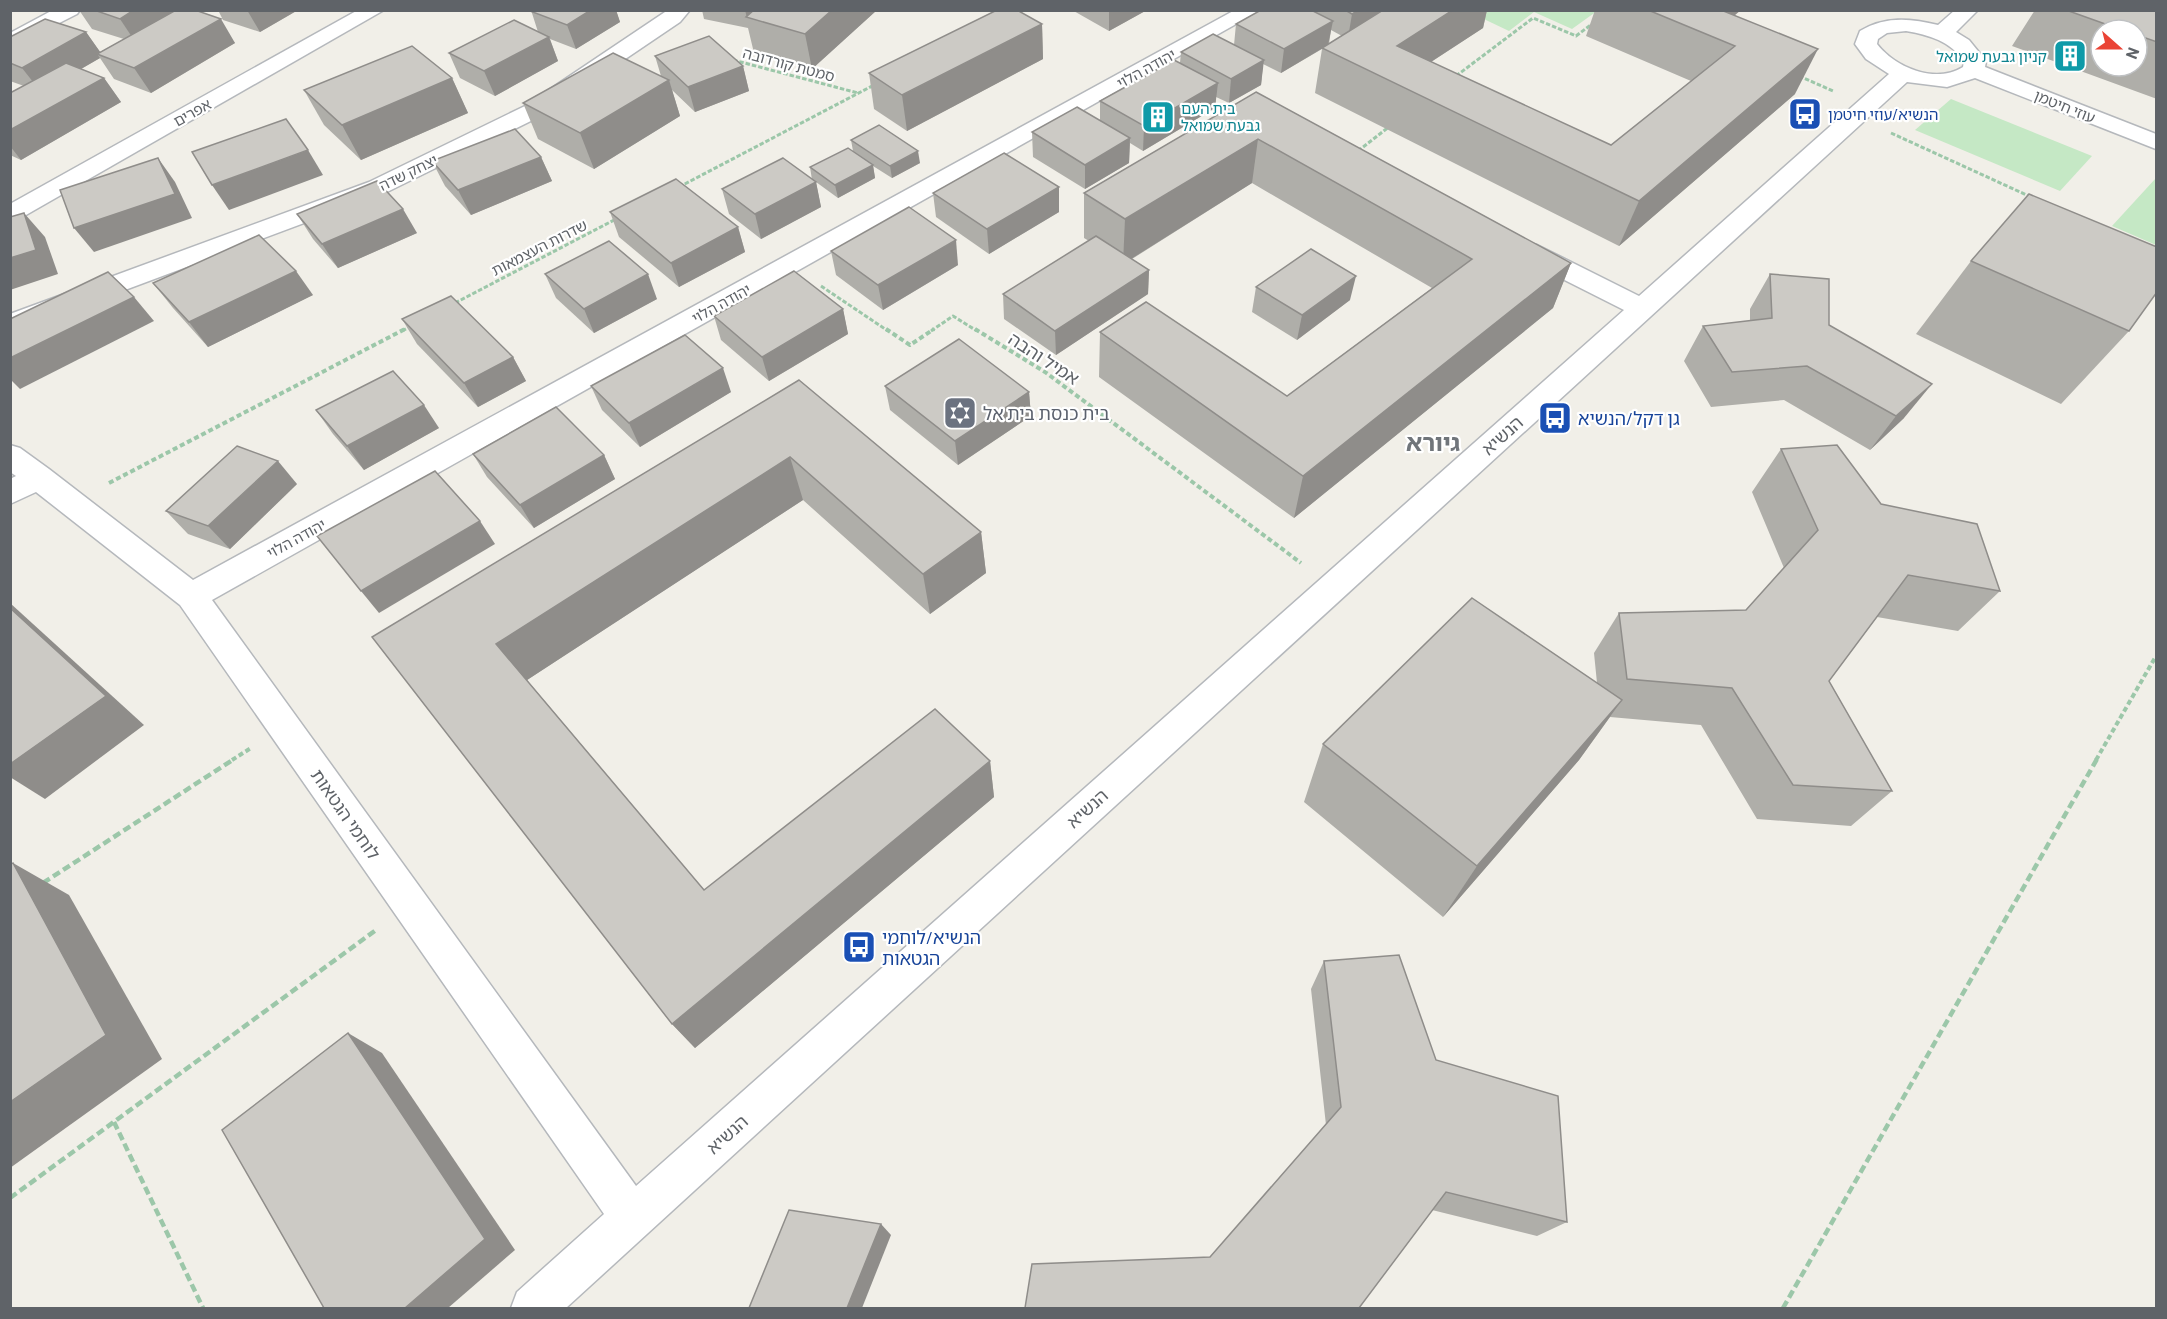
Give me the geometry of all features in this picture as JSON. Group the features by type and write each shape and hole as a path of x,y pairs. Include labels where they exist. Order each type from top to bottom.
{"street":[{"path":"10,42 70,10"},
{"name":"אפרים","path":"10,214 374,10"},
{"name":"יצחק שדה","path":"10,324 378,187 533,111 673,18 680,10"},
{"name":"יהודה הלוי","path":"191,596 1251,10"},
{"path":"1942,33 1968,10"},
{"path":"1897,25 1924,27 1942,33 1967,47 1975,61 1973,70 1957,79 1940,80 1902,74 1873,56 1866,44 1868,36 1882,27 1897,25"},
{"name":"עוזי חיטמן","path":"1973,70 2157,142"},
{"name":"הנשיא","path":"533,1308 1902,74"},
{"path":"1504,239 1642,308"},
{"name":"לוחמי הגטאות","path":"10,456 25,485 71,502 191,596 633,1218"}],"path":[{"path":"1449,82 1533,18 1576,36 1593,23"},
{"name":"סמטת קורדובה","path":"724,57 858,93"},
{"path":"1793,74 2038,200"},
{"path":"677,187 879,82"},
{"path":"1355,153 1392,124"},
{"name":"שדרות העצמאות","path":"454,303 624,215"},
{"name":"אמיל והבה","path":"790,265 910,345 953,316 1045,372 1333,587"},
{"path":"71,502 411,325"},
{"path":"1783,1308 2157,656"},
{"path":"40,885 284,727"},
{"path":"10,1198 411,905"},
{"path":"114,1122 203,1308"}],"green space":[{"path":"1467,11 1597,11 1572,29 1534,12 1509,31"},
{"path":"1951,99 2092,156 2060,191 1915,130"},
{"path":"2156,178 2156,245 2112,226"}],"building":[{"path":"94,10 134,10 120,19"},
{"path":"176,10 195,10 221,19 134,68 97,54"},
{"path":"531,10 591,10 567,25 530,11"},
{"path":"754,10 832,10 805,34 746,17"},
{"path":"997,10 1017,10 1042,24 902,95 869,73"},
{"path":"1261,10 1311,10 1333,21 1284,49 1236,24"},
{"path":"1345,10 1358,10 1352,14"},
{"path":"1383,10 1453,10 1397,46 1611,145 1735,46 1648,10 1721,10 1818,49 1639,201 1322,48"},
{"path":"2066,10 2157,10 2157,42 2149,39 2149,18 2089,18"},
{"path":"45,19 86,32 22,68 10,63 10,37"},
{"path":"514,20 549,37 484,71 449,53"},
{"path":"1213,34 1264,60 1231,79 1181,52"},
{"path":"709,36 743,66 688,87 655,56"},
{"path":"412,46 452,78 342,125 304,90"},
{"path":"613,53 669,80 580,133 523,103"},
{"path":"1174,60 1218,83 1144,126 1100,101"},
{"path":"66,63 104,78 10,130 10,93"},
{"path":"1256,92 1571,263 1303,476 1100,332 1146,302 1287,396 1472,259 1258,139 1125,219 1084,193"},
{"path":"1077,107 1130,138 1085,165 1032,132"},
{"path":"286,119 308,150 212,185 192,152"},
{"path":"879,125 918,151 890,166 851,140"},
{"path":"515,129 541,157 458,190 432,161"},
{"path":"848,148 873,165 835,185 810,167"},
{"path":"1004,153 1059,187 987,229 933,193"},
{"path":"158,158 175,194 74,228 60,190"},
{"path":"783,158 816,182 755,214 722,189"},
{"path":"676,179 738,227 671,263 610,212"},
{"path":"377,181 403,209 322,244 297,214"},
{"path":"2029,194 2157,247 2157,292 2129,331 1971,261"},
{"path":"909,207 956,240 878,285 831,251"},
{"path":"24,213 36,250 10,258 10,217"},
{"path":"259,235 296,271 189,322 153,283"},
{"path":"1096,236 1149,270 1055,331 1003,294"},
{"path":"609,241 648,274 584,309 545,274"},
{"path":"1311,249 1356,276 1302,315 1256,287"},
{"path":"794,271 843,309 762,357 714,316"},
{"path":"108,272 134,297 10,358 10,319"},
{"path":"1770,274 1829,279 1829,325 1932,384 1896,416 1807,366 1732,372 1703,326 1772,318"},
{"path":"451,296 513,357 464,383 402,319"},
{"path":"685,335 723,368 629,423 591,386"},
{"path":"959,339 1029,392 955,441 885,386"},
{"path":"393,371 424,405 347,446 316,410"},
{"path":"799,380 981,532 923,574 790,457 496,644 704,890 935,709 990,761 672,1024 372,637"},
{"path":"556,407 604,455 520,505 473,454"},
{"path":"1837,445 1881,504 1977,524 2000,591 1908,575 1829,681 1892,791 1793,785 1732,688 1627,679 1619,613 1746,610 1818,530 1781,449"},
{"path":"237,446 278,461 208,526 166,511"},
{"path":"435,471 480,521 361,591 317,536"},
{"path":"1472,598 1622,700 1477,866 1323,744"},
{"path":"10,608 106,696 10,764"},
{"path":"13,863 106,1035 10,1102 10,865"},
{"path":"1399,955 1436,1060 1558,1096 1567,1222 1446,1192 1359,1308 1025,1308 1032,1264 1210,1257 1341,1107 1324,961"},
{"path":"348,1033 485,1239 405,1308 324,1308 222,1130"},
{"path":"789,1210 881,1224 847,1308 749,1308"}],"place":[{"name":"קניון גבעת שמואל","path":"2070,56"},
{"name":"הנשיא/עוזי חיטמן","path":"1805,114"},
{"name":"בית העם גבעת שמואל","path":"1158,117"},
{"name":"בית כנסת בית אל","path":"960,413"},
{"name":"גן דקל/הנשיא","path":"1555,418"},
{"name":"הנשיא/לוחמי הגטאות","path":"859,947"}],"district":[{"name":"גיורא","path":"1433,441"}]}
